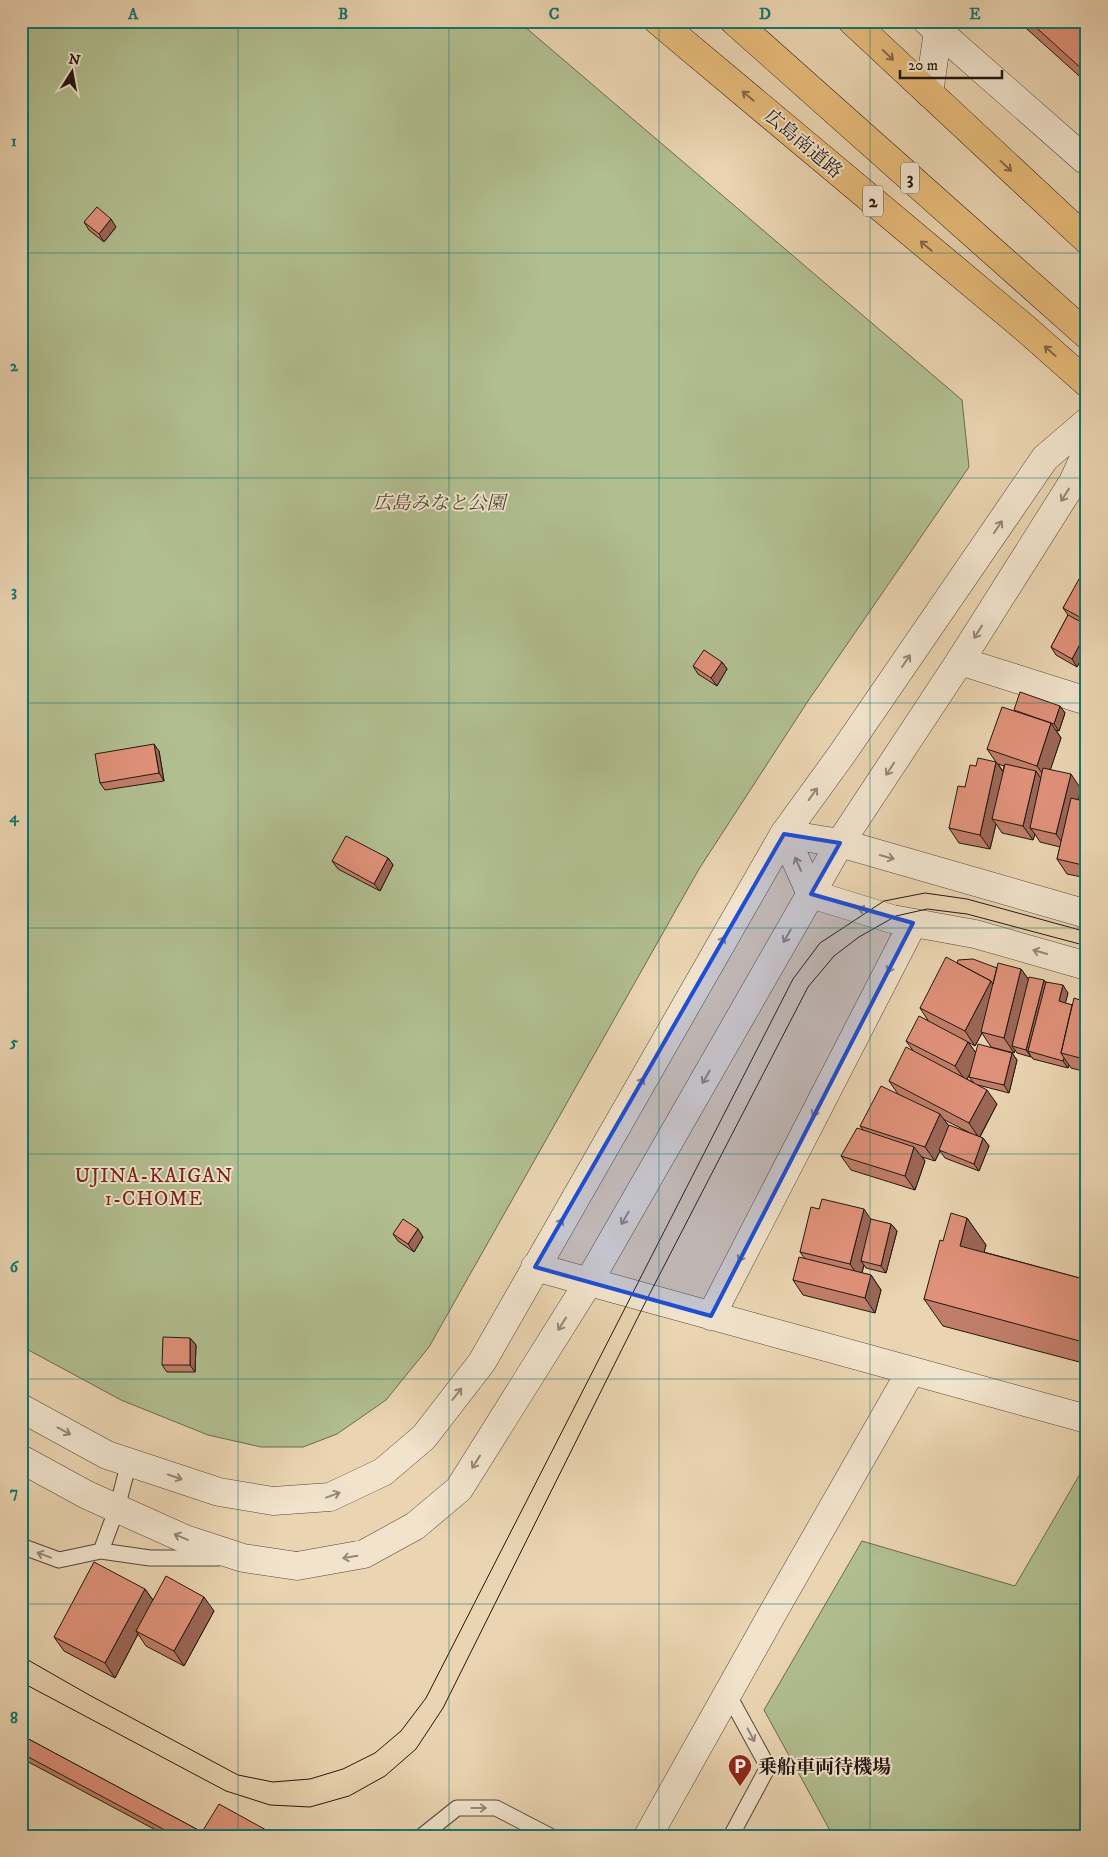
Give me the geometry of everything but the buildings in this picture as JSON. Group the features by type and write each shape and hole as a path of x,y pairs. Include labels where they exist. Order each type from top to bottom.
{"highway":[{"name":"広島南道路","path":"658,21 1026,329 1087,383"},
{"name":"3","path":"734,21 1087,335"},
{"path":"852,21 1087,240"}],"street":[{"path":"929,93 932,26"},
{"path":"932,26 1084,159"},
{"path":"21,1408 107,1454 220,1492 272,1501 330,1497 383,1472 424,1437 482,1362 784,834 842,754 1045,458 1087,422"},
{"path":"21,1459 87,1495 185,1539 243,1558 297,1566 364,1554 415,1526 459,1489 588,1283 840,843 960,661 1073,482 1087,451"},
{"path":"960,661 1087,701"},
{"path":"784,834 840,843 1087,914"},
{"path":"784,834 811,894 892,919 975,934 1087,966"},
{"path":"711,1316 913,923"},
{"path":"535,1267 1087,1419"},
{"path":"648,1836 911,1371"}],"lane":[{"path":"101,1551 117,1508 129,1462"},
{"path":"21,1546 59,1560 101,1551 150,1558 243,1558"},
{"path":"728,1692 768,1767 731,1836"},
{"path":"422,1836 457,1808 496,1808 550,1836"}],"highlighted area":[{"path":"784,834 840,843 811,894 913,923 711,1316 535,1267"}],"green space":[{"name":"広島みなと公園","path":"21,21 518,21 962,400 969,467 808,701 699,869 429,1347 386,1400 337,1434 303,1447 261,1447 208,1435 121,1400 21,1346"},
{"path":"1087,1462 1087,1836 833,1836 764,1710 862,1541 1015,1586"}],"tram line":[{"path":"21,1656 238,1775 273,1782 310,1779 343,1769 375,1753 401,1731 426,1698 793,979 820,943 884,901 925,893 967,899 1087,932"},
{"path":"21,1682 226,1791 270,1805 310,1807 349,1796 385,1776 416,1749 443,1708 647,1299 808,987 834,956 859,937 896,916 927,909 967,914 1087,946"}],"place":[{"name":"乗船車両待機場","path":"740,1787"}],"district":[{"name":"UJINA-KAIGAN 1-CHOME","path":"154,1186"}]}
